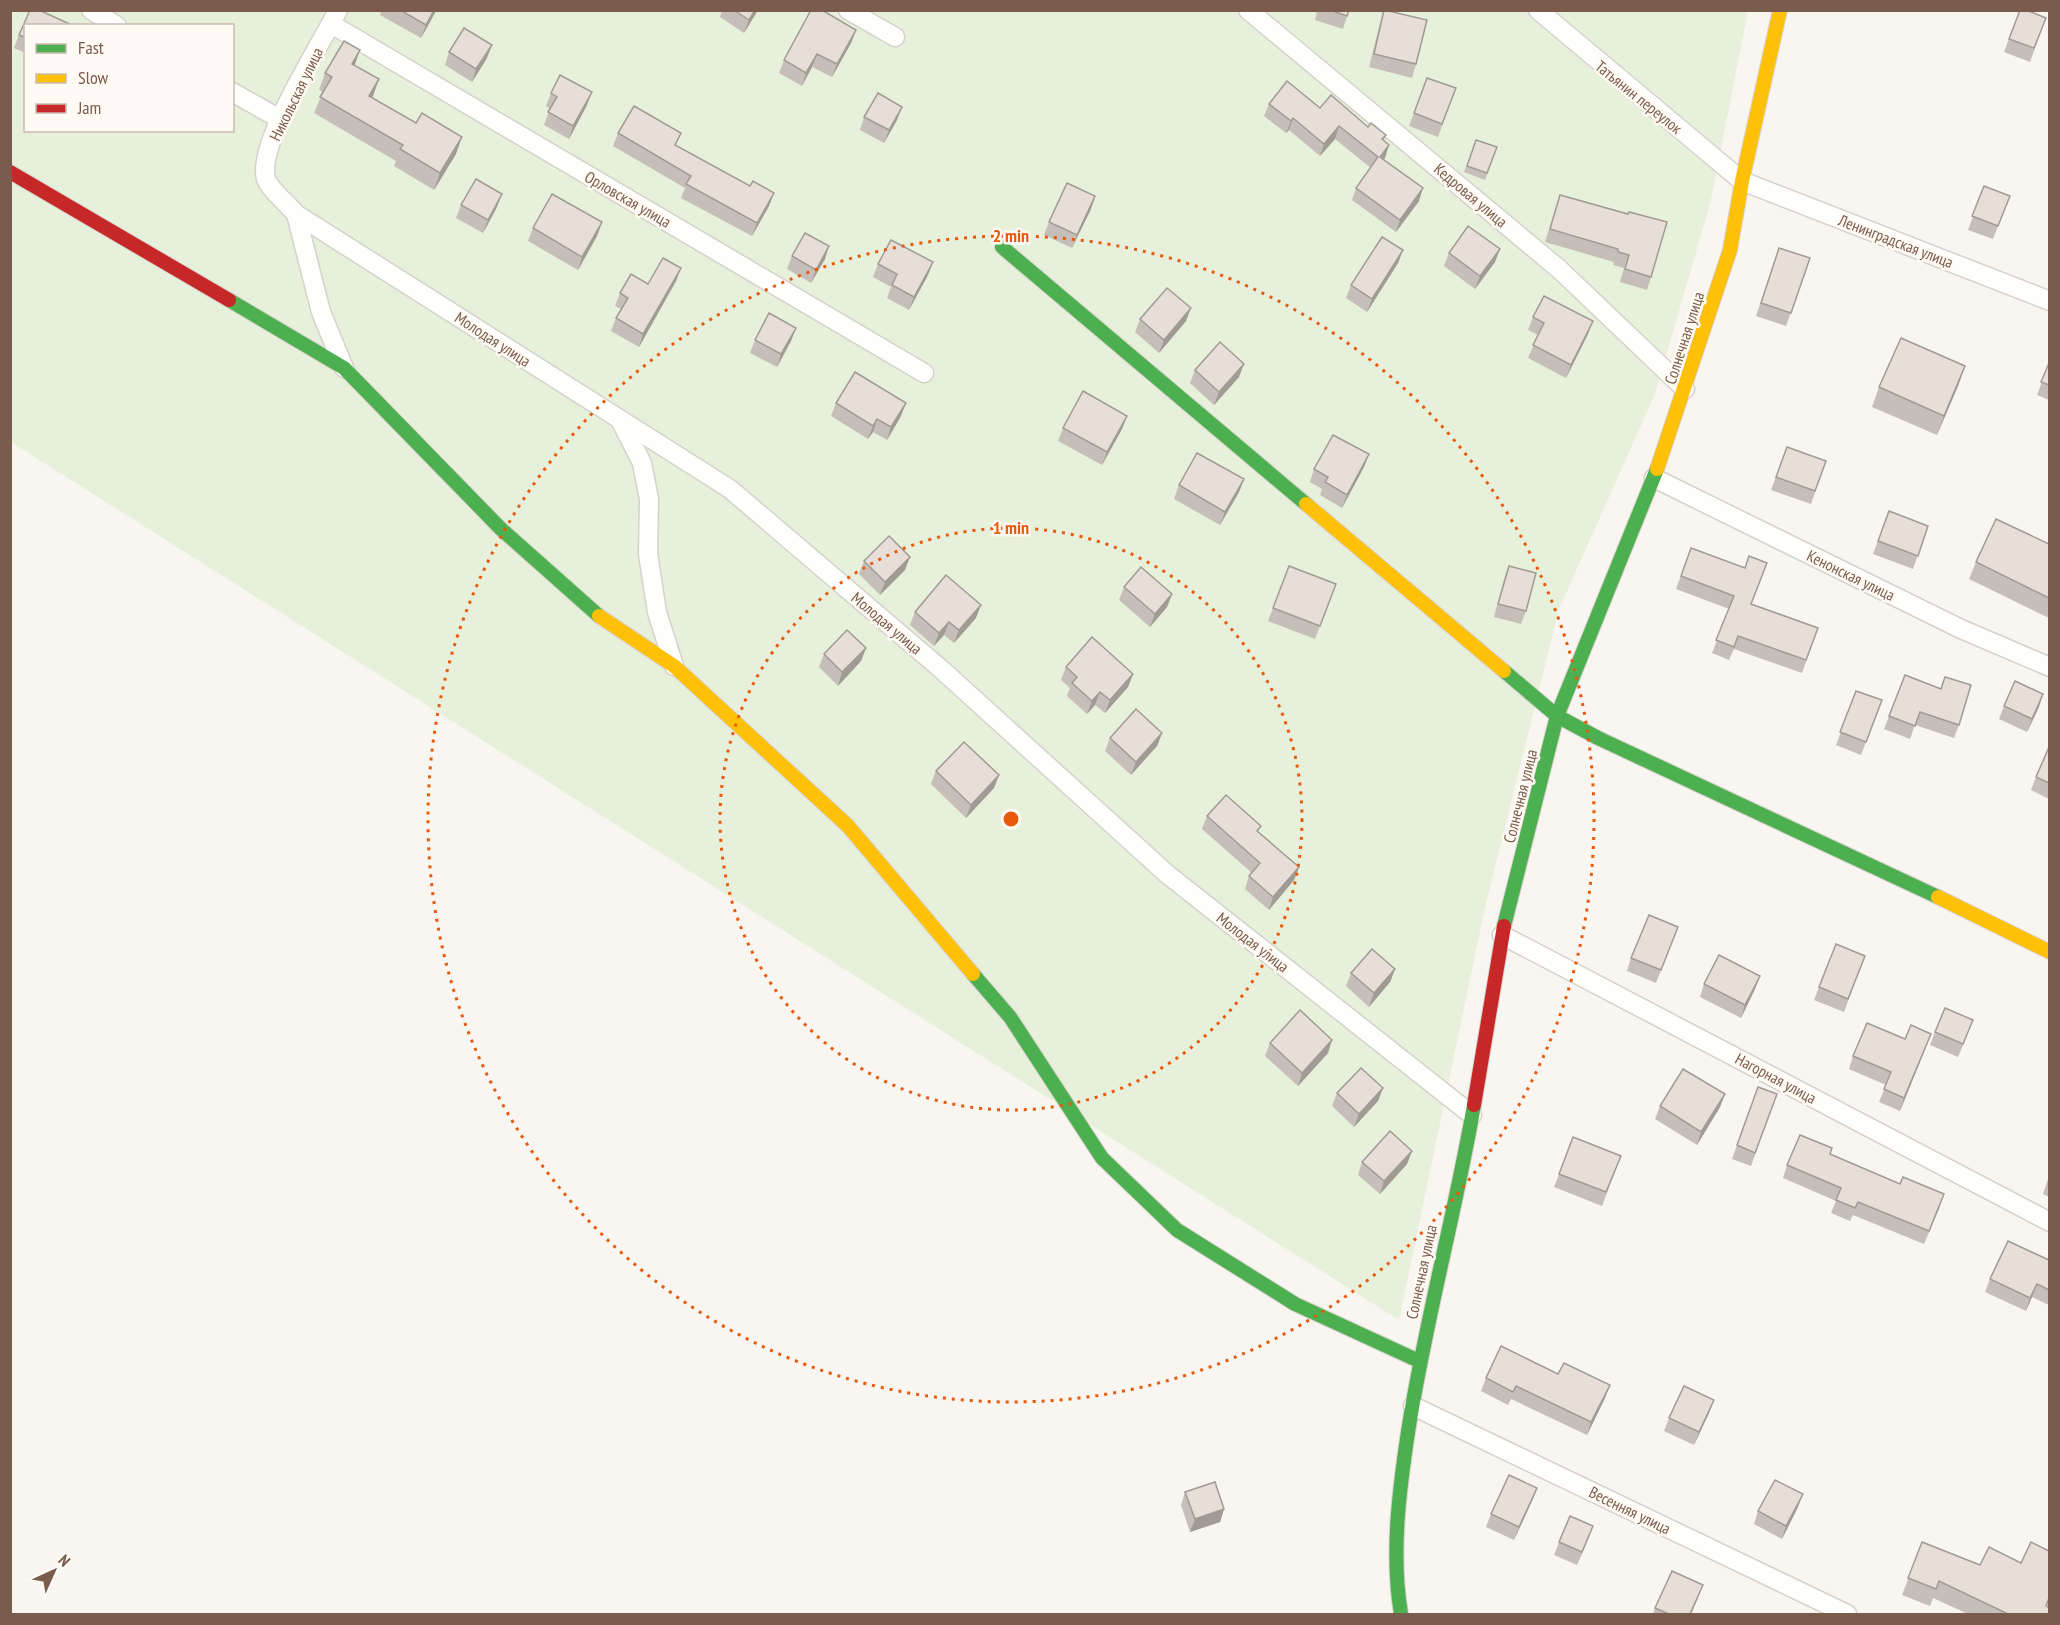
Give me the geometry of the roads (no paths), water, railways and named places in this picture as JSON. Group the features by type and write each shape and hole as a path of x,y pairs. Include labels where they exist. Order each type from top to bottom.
{"street":[{"path":"91,10 114,24"},
{"path":"849,10 894,37"},
{"name":"Кедровая улица","path":"1248,10 1559,268 1685,389"},
{"name":"Татьянин переулок","path":"1538,10 1742,182"},
{"name":"Солнечная улица","path":"1401,1614 1398,1596 1396,1504 1419,1360 1472,1115 1502,935 1557,716 1654,478 1730,250 1742,182 1780,10"},
{"name":"Никольская улица","path":"266,180 266,158 280,119 335,17"},
{"name":"Орловская улица","path":"335,17 924,373"},
{"path":"234,93 280,119"},
{"path":"10,172 344,368 501,529 591,611 674,666 848,826 1010,1017 1102,1158 1177,1230 1295,1304 1419,1360"},
{"name":"Молодая улица","path":"266,180 296,214 730,489 941,669 1167,874 1472,1115"},
{"name":"Ленинградская улица","path":"1742,182 2049,301"},
{"path":"296,214 321,312 344,368"},
{"path":"1002,247 1557,716 2049,952"},
{"path":"620,420 642,463 649,499 648,554 657,612 674,666"},
{"name":"Кенонская улица","path":"1654,478 1961,629 2049,667"},
{"name":"Нагорная улица","path":"1502,935 2049,1222"},
{"name":"Весенняя улица","path":"1413,1406 1847,1614"}]}
